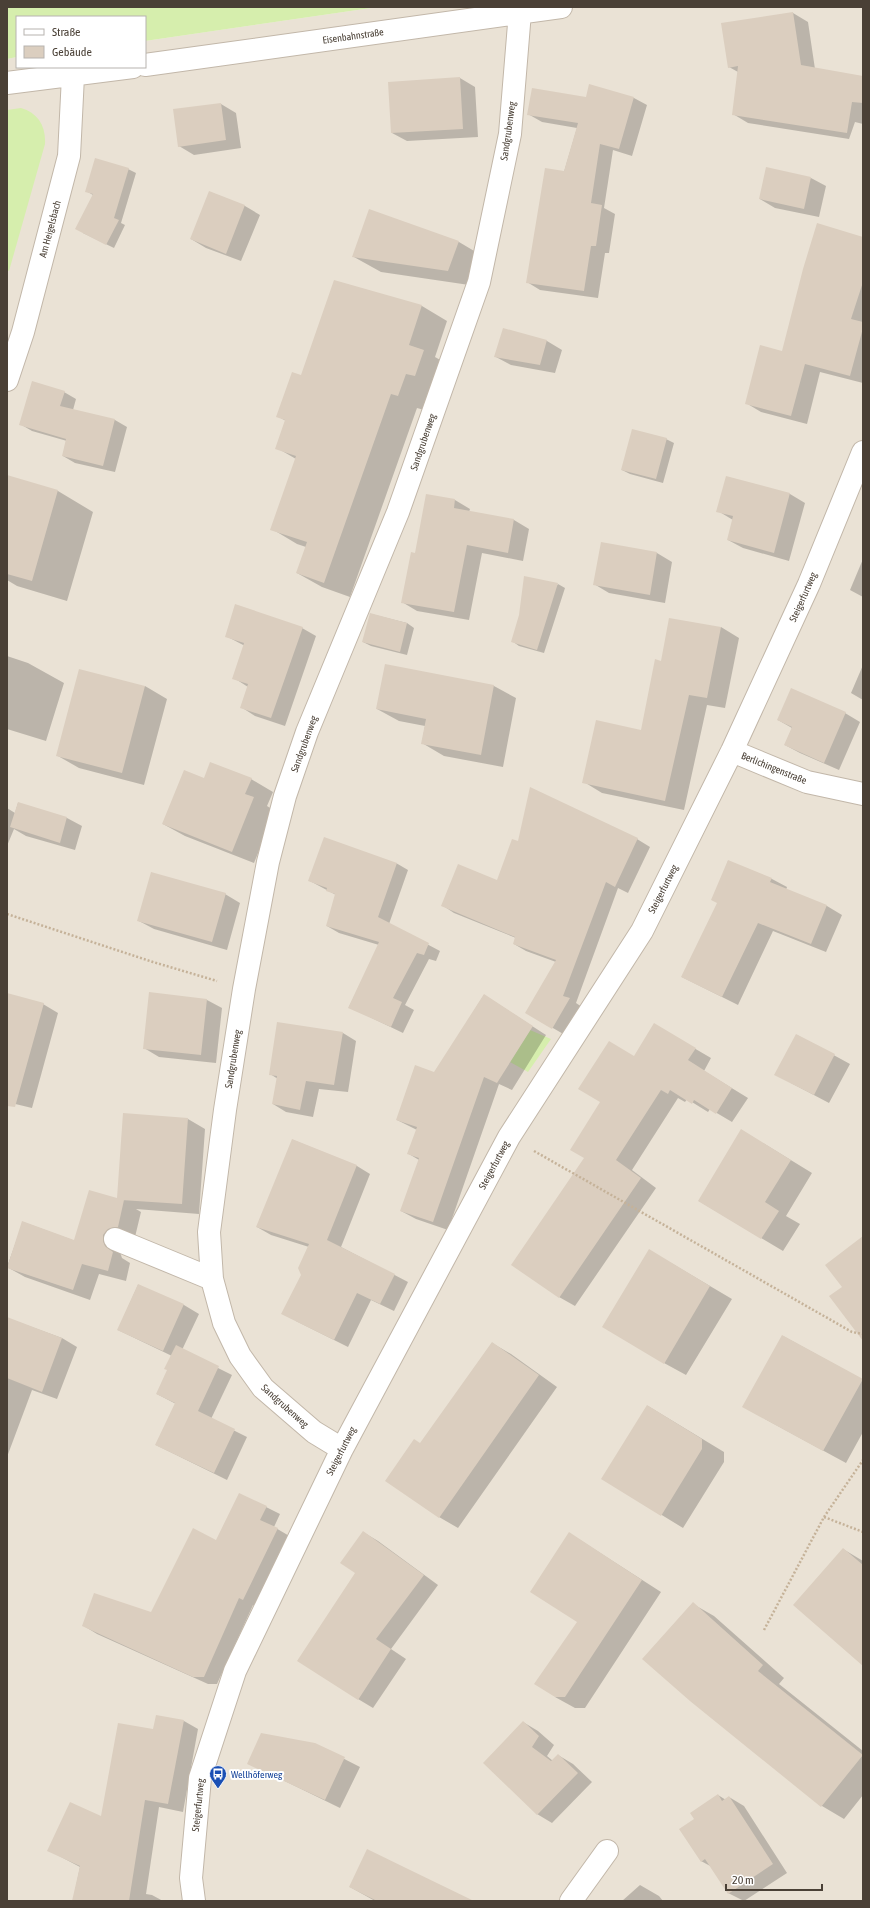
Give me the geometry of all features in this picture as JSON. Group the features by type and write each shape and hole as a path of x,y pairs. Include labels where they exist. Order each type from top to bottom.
{"street":[{"name":"Eisenbahnstraße","path":"146,65 561,7"},
{"name":"Sandgrubenweg","path":"342,1449 314,1432 263,1388 240,1356 224,1323 212,1279 209,1232 225,1110 244,989 268,862 285,796 307,732 398,512 479,282 510,134 520,12"},
{"path":"7,83 73,76 126,68"},
{"name":"Am Heigelsbach","path":"7,380 23,332 69,156 73,76"},
{"name":"Steigerfurtweg","path":"194,1901 191,1878 200,1778 235,1671 342,1449 509,1137 642,931 732,751 809,584 863,452"},
{"name":"Berlichingenstraße","path":"732,751 807,782 863,794"},
{"path":"115,1239 212,1279"},
{"path":"571,1901 607,1851"}],"path":[{"path":"7,914 153,962 244,989"},
{"path":"509,1137 761,1282 852,1332 863,1334"},
{"path":"764,1630 824,1517 863,1460"},
{"path":"824,1517 863,1532"}],"shaded area":[{"path":"378,7 863,7 863,1901 7,1901 7,59 16,57 16,68 146,68 146,41"}],"green space":[{"path":"7,7 378,7 146,41 146,16 16,16 16,57 7,59"},
{"path":"21,108 32,113 40,121 44,131 45,144 9,271 7,270 7,110"},
{"path":"530,1030 551,1039 528,1072 510,1062"}],"building":[{"path":"793,12 801,65 863,76 863,103 852,102 847,133 732,115 738,66 728,68 721,23"},
{"path":"460,77 463,129 391,133 388,82"},
{"path":"589,84 634,97 619,149 600,144 591,203 602,205 596,246 591,246 584,291 526,283 545,168 564,171 578,123 527,115 532,88 586,97"},
{"path":"221,103 226,140 178,147 173,109"},
{"path":"95,158 129,168 114,218 119,220 106,245 75,229 93,194 85,192"},
{"path":"766,167 811,177 804,209 759,199"},
{"path":"209,191 245,205 226,254 190,239"},
{"path":"369,209 459,241 448,271 352,257"},
{"path":"817,223 863,237 863,282 851,319 863,322 863,328 850,376 805,364 791,416 745,404 760,345 782,351 803,269"},
{"path":"334,280 422,305 409,345 424,350 415,376 406,374 398,396 391,394 324,583 296,573 307,542 270,530 296,456 275,449 285,420 276,417 292,372 301,375"},
{"path":"503,328 547,340 540,365 494,357"},
{"path":"32,381 65,391 60,406 115,419 103,466 62,456 66,439 19,425"},
{"path":"632,429 667,438 656,479 621,470"},
{"path":"7,475 58,490 32,581 7,574"},
{"path":"726,476 790,493 774,553 727,540 733,516 716,512"},
{"path":"426,494 455,499 454,508 514,519 508,553 467,545 454,612 401,603 411,552 415,553"},
{"path":"601,542 657,552 650,595 593,585"},
{"path":"524,576 558,583 537,650 511,642 519,615"},
{"path":"235,604 303,627 271,718 240,708 248,684 232,679 244,643 225,637"},
{"path":"370,613 407,623 400,652 362,642"},
{"path":"669,618 721,627 707,698 689,695 665,801 582,783 596,720 641,730 655,659 661,661"},
{"path":"385,664 494,685 481,755 421,744 426,719 376,709"},
{"path":"79,669 145,686 122,773 56,756"},
{"path":"791,688 846,712 824,763 784,745 792,727 777,720"},
{"path":"210,762 252,778 245,794 254,797 232,852 162,824 184,770 204,778"},
{"path":"530,787 638,838 615,887 606,882 563,996 570,998 552,1029 525,1013 556,960 513,944 515,937 441,906 458,864 497,880 512,839 518,841"},
{"path":"18,802 67,817 60,843 10,827"},
{"path":"324,837 397,863 378,917 429,943 424,955 417,953 393,998 402,1002 391,1027 348,1008 379,942 326,926 335,894 326,891 327,888 308,881"},
{"path":"728,860 772,878 770,882 827,905 811,944 758,923 722,997 681,977 717,903 711,900"},
{"path":"151,872 226,893 212,942 137,921"},
{"path":"149,992 207,999 201,1055 143,1049"},
{"path":"7,993 44,1003 15,1107 7,1106"},
{"path":"484,994 533,1026 497,1083 484,1077 433,1222 400,1211 419,1158 407,1154 417,1127 396,1120 415,1065 434,1072"},
{"path":"277,1022 343,1032 334,1085 306,1081 300,1110 272,1104 277,1076 269,1075"},
{"path":"654,1023 696,1048 688,1060 732,1088 716,1114 694,1100 692,1104 670,1090 668,1094 661,1090 616,1160 641,1178 559,1298 511,1265 584,1158 570,1150 600,1102 578,1089 609,1041 634,1056"},
{"path":"796,1034 835,1054 814,1095 774,1075"},
{"path":"123,1113 188,1118 182,1204 124,1200 118,1227 108,1229 103,1235 105,1246 113,1252 108,1271 82,1264 73,1290 7,1268 22,1221 74,1240 89,1190 117,1198"},
{"path":"741,1129 791,1160 765,1202 779,1211 761,1239 698,1201"},
{"path":"292,1139 357,1165 327,1240 395,1274 380,1304 357,1293 334,1340 281,1314 301,1275 298,1268 309,1244 256,1227"},
{"path":"863,1236 863,1341 829,1296 842,1287 825,1265"},
{"path":"649,1249 710,1286 664,1364 602,1327"},
{"path":"138,1284 184,1304 163,1351 117,1330"},
{"path":"7,1317 62,1338 42,1392 7,1378"},
{"path":"782,1335 863,1379 823,1451 742,1407"},
{"path":"492,1342 539,1375 439,1518 385,1481 414,1439 420,1443"},
{"path":"176,1345 219,1366 198,1411 235,1429 214,1473 155,1445 175,1403 156,1394 167,1370 164,1369"},
{"path":"647,1405 702,1439 702,1449 661,1516 601,1479"},
{"path":"239,1493 267,1506 260,1520 278,1528 243,1600 239,1598 204,1677 193,1677 82,1626 94,1593 151,1612 193,1528 216,1540"},
{"path":"363,1531 424,1575 376,1639 391,1649 358,1700 297,1661 355,1573 340,1563"},
{"path":"569,1532 642,1580 565,1697 555,1697 534,1684 577,1622 530,1592"},
{"path":"843,1548 863,1565 863,1666 793,1605"},
{"path":"693,1602 763,1665 758,1671 863,1755 821,1807 690,1701 642,1659"},
{"path":"156,1715 184,1720 168,1804 145,1800 129,1901 72,1901 80,1866 47,1851 70,1802 101,1816 118,1723 153,1729"},
{"path":"523,1721 539,1736 532,1747 551,1761 558,1754 578,1773 537,1815 483,1763"},
{"path":"261,1733 315,1743 345,1757 325,1800 247,1764"},
{"path":"718,1794 722,1801 729,1796 773,1864 728,1894 705,1859 701,1862 679,1829 694,1819 690,1813"},
{"path":"367,1849 474,1901 377,1901 349,1887"}],"place":[{"name":"Wellhöferweg","path":"218,1789"}]}
